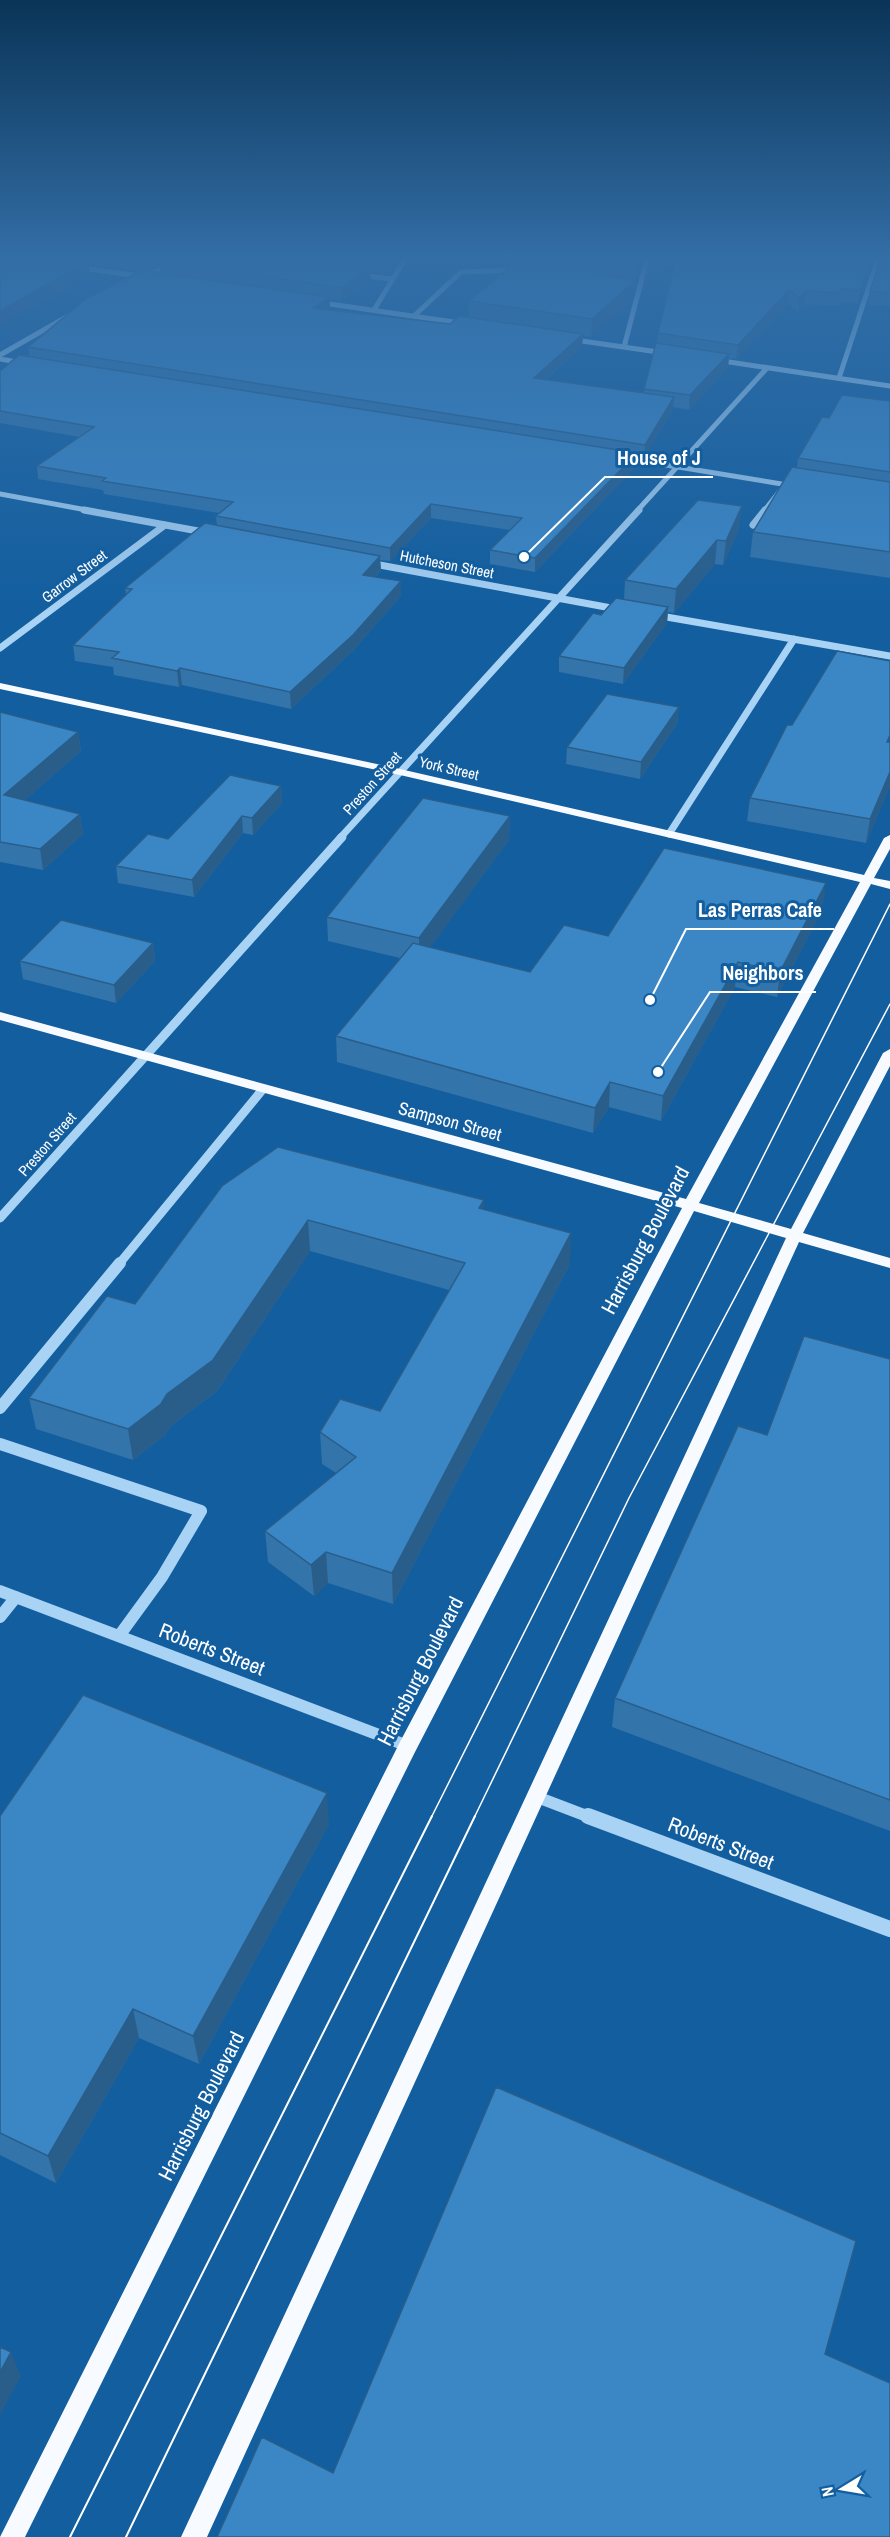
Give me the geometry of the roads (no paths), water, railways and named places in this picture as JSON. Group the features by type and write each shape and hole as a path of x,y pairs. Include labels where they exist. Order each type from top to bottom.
{"main road":[{"name":"York Street","path":"0,686 400,772 890,885"},
{"name":"Harrisburg Boulevard","path":"12,2537 408,1746 690,1205 890,838"},
{"name":"Sampson Street","path":"0,1016 690,1205 890,1263"},
{"path":"194,2537 794,1237 890,1053"}],"street":[{"name":"Preston Street","path":"0,1218 143,1056 560,599 759,377"},
{"path":"834,377 890,386"},
{"path":"619,457 796,487"},
{"path":"753,525 785,485"},
{"path":"0,494 223,536"},
{"name":"Garrow Street","path":"0,648 165,525"},
{"name":"Hutcheson Street","path":"362,562 630,611"},
{"path":"642,613 890,656"},
{"path":"669,834 794,639"},
{"path":"0,1408 262,1089"},
{"path":"0,1444 201,1511 162,1577 119,1636"},
{"name":"Roberts Street","path":"0,1591 408,1746"},
{"path":"0,1617 16,1597"},
{"name":"Roberts Street","path":"537,1797 890,1929"}],"tram line":[{"path":"431,1818 890,904"},
{"path":"474,1818 629,1498 890,1004"},
{"path":"70,2537 432,1816"},
{"path":"126,2537 475,1816"}],"place":[{"name":"House of J","path":"524,557"},
{"name":"Las Perras Cafe","path":"650,1000"},
{"name":"Neighbors","path":"658,1072"}]}
